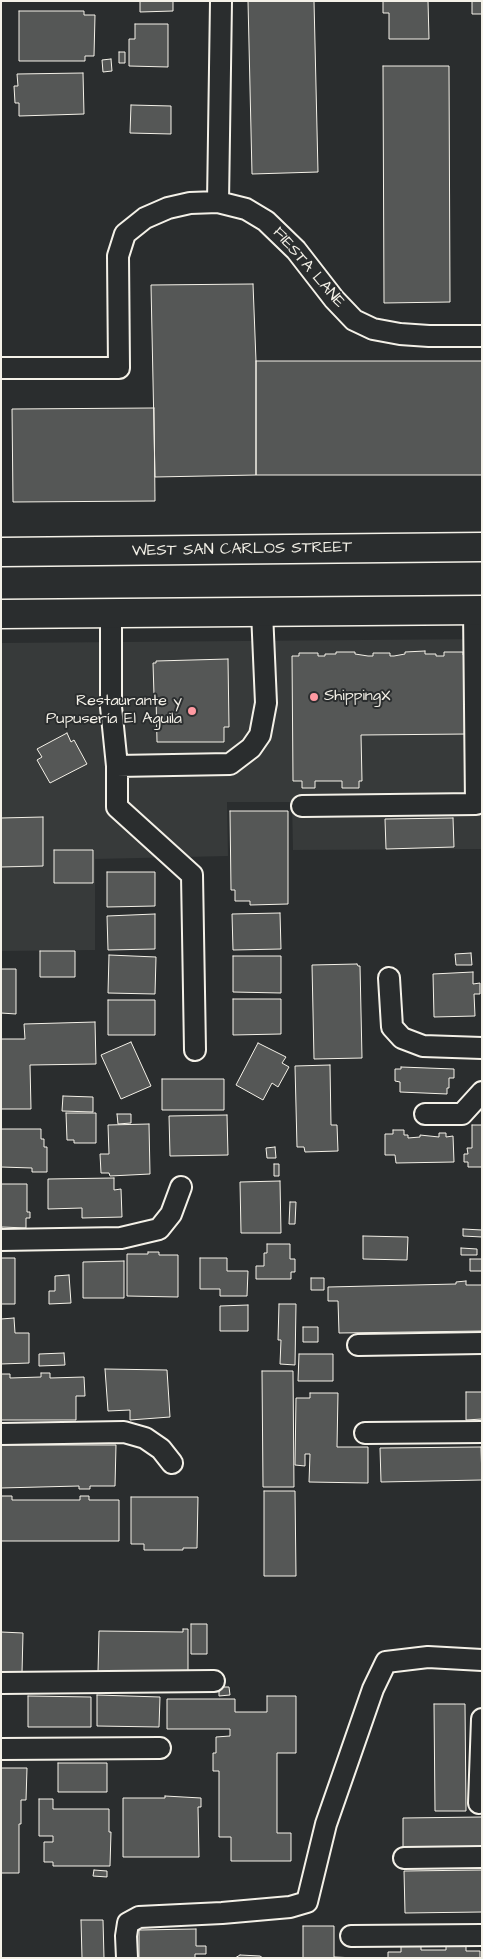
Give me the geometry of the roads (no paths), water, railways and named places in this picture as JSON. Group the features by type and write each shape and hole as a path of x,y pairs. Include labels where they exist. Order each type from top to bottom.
{"main road":[{"name":"WEST SAN CARLOS STREET","path":"1,552 482,547"},
{"path":"1,614 478,610"}],"lane":[{"path":"218,202 220,1"},
{"name":"FIESTA LANE","path":"1,368 119,368 118,256 125,234 145,218 168,208 190,203 218,202 246,209 266,221 296,250 334,299 354,320 373,329 400,334 428,336 482,336"},
{"path":"302,806 476,804 478,610"},
{"path":"117,766 230,764 251,748 260,734 266,703 262,612"},
{"path":"110,613 110,707 117,766 117,807 192,875 195,1050"},
{"path":"389,978 392,1027 402,1038 423,1046 482,1048"},
{"path":"424,1114 462,1114 482,1092"},
{"path":"1,1240 121,1238 159,1230 171,1214 181,1187"},
{"path":"358,1345 482,1343"},
{"path":"1,1434 124,1432 145,1438 161,1448 172,1463"},
{"path":"365,1433 482,1432"},
{"path":"127,1958 126,1936 128,1923 138,1917 222,1913 290,1907 307,1902 326,1824 373,1689 386,1662 428,1656 482,1660"},
{"path":"1,1684 214,1681"},
{"path":"479,1803 482,1719"},
{"path":"1,1749 160,1748"},
{"path":"404,1858 482,1857"},
{"path":"351,1936 482,1935"}],"place":[{"name":"ShippingX","path":"314,697"},
{"name":"Restaurante y Pupusería El Aguila","path":"192,711"}]}
